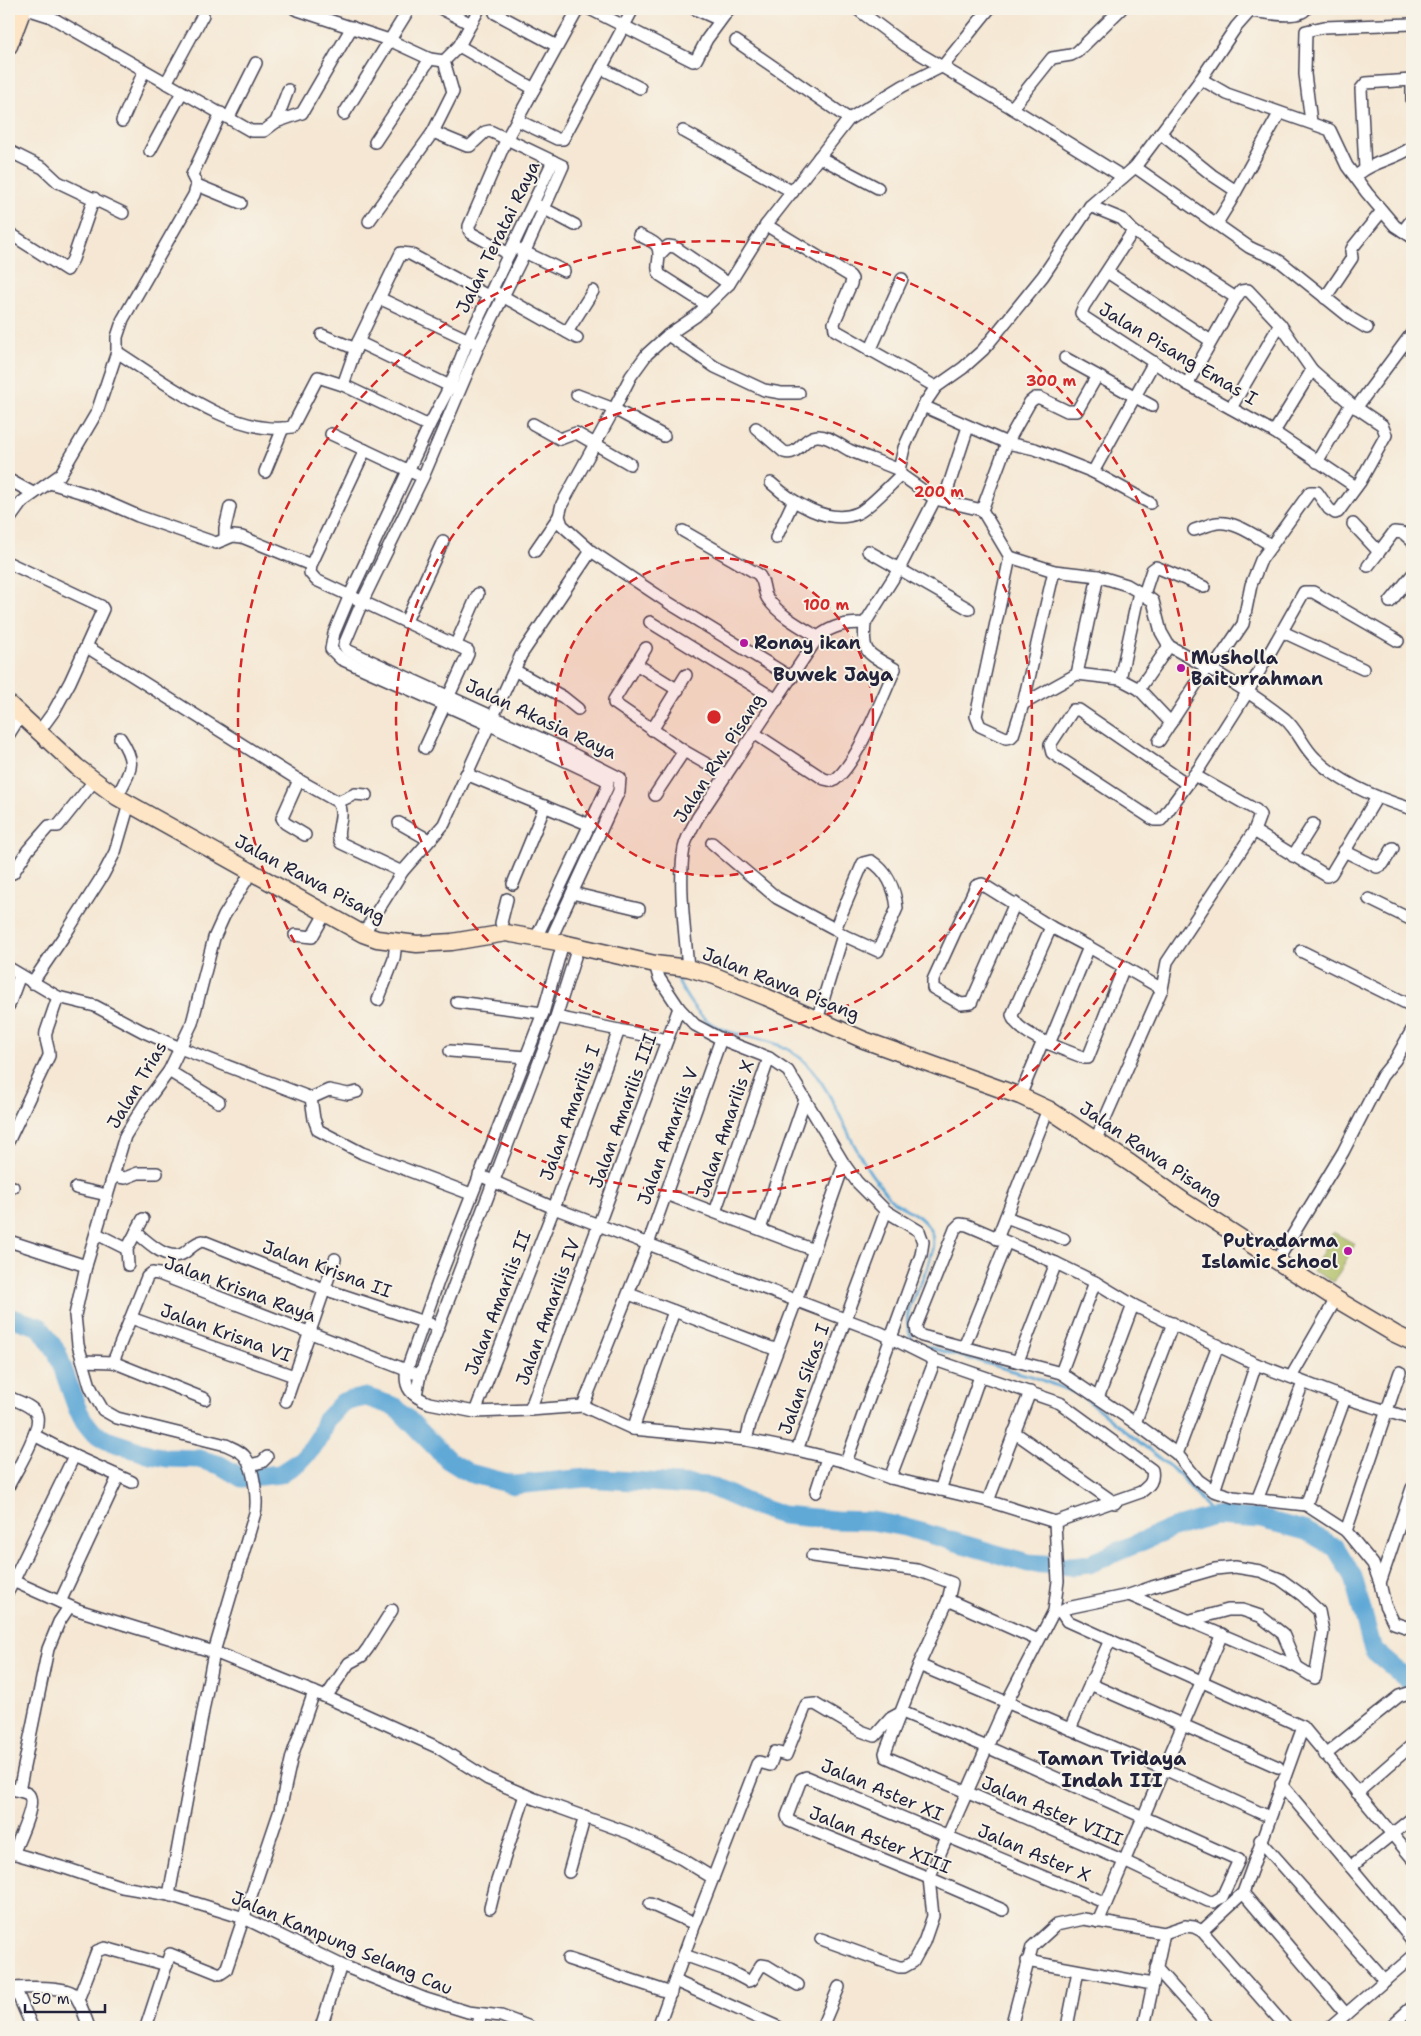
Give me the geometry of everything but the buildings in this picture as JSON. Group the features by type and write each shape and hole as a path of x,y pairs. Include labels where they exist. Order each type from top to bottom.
{"street":[{"path":"9,46 23,9"},
{"path":"27,9 49,16 251,131 264,131 276,122 302,113 352,27"},
{"path":"344,114 408,9"},
{"path":"442,9 471,24"},
{"path":"444,61 458,46 479,9"},
{"path":"564,271 525,252 510,250 468,230 507,138 578,9"},
{"path":"590,9 693,61 696,60 720,20 729,9"},
{"path":"517,120 557,140 563,140 633,9"},
{"path":"694,9 720,20"},
{"path":"857,9 905,45 943,66 1123,177"},
{"path":"536,550 559,516 562,504 631,376 647,354 668,335 696,316 729,284 766,225 849,119 903,86 943,66 989,9"},
{"path":"1012,108 1052,58 1071,55 1077,52 1121,9"},
{"path":"771,483 793,502 826,515 850,516 859,513 900,473 900,459 904,448 923,406 936,387 963,368 983,350 1042,276 1090,206 1135,167 1201,79 1236,27 1251,10 1294,15 1303,13 1306,9"},
{"path":"299,10 389,40 430,59 444,61"},
{"path":"495,13 557,46"},
{"path":"166,83 203,15"},
{"path":"1311,122 1305,74 1305,34 1308,30 1412,24"},
{"path":"736,41 849,119"},
{"path":"458,46 534,89"},
{"path":"375,142 430,59"},
{"path":"369,221 433,132 453,92 444,61"},
{"path":"241,203 197,185 192,175 256,63"},
{"path":"601,68 640,88"},
{"path":"122,121 144,71"},
{"path":"1201,79 1227,94 1278,114 1311,122 1330,130 1347,166 1382,211 1408,234 1412,219"},
{"path":"1365,169 1362,85 1366,83 1412,80 1412,100"},
{"path":"276,122 288,90"},
{"path":"150,151 182,92"},
{"path":"1217,223 1278,114"},
{"path":"683,130 793,192"},
{"path":"433,132 467,146 488,132 507,138 553,161"},
{"path":"1160,133 1212,175 1236,191"},
{"path":"1356,177 1365,169 1412,148"},
{"path":"9,151 42,168 58,182 123,213"},
{"path":"819,157 878,188"},
{"name":"Jalan Teratai Raya","path":"331,649 334,633 350,594 429,426 455,388 479,345 525,252 563,167 553,161 468,340 455,388 423,477 344,641"},
{"path":"1135,167 1249,247 1259,252 1270,254 1352,319 1367,328"},
{"path":"9,520 22,502 60,475 97,412 117,352 117,336 123,319 194,195 197,185"},
{"path":"9,233 67,270 73,259 94,198"},
{"path":"534,202 575,225"},
{"path":"1090,206 1122,220 1133,230 1236,298"},
{"path":"1325,298 1352,258 1351,251 1353,247 1382,211"},
{"path":"766,225 852,279 834,327 835,330 936,387"},
{"name":"Jalan Pisang Emas I","path":"1133,230 1084,306 1082,315 1187,384 1274,432 1356,487"},
{"path":"639,235 656,245 660,254"},
{"path":"707,305 660,275 657,268 660,254 668,246 675,247 729,284"},
{"path":"343,385 357,345 401,253 410,254 490,293 503,297 577,338"},
{"path":"1107,272 1212,341"},
{"path":"870,350 902,279"},
{"path":"1159,741 1242,624 1251,584 1260,560 1311,491 1317,492 1329,509 1335,513 1341,509 1386,438 1384,427 1353,406 1312,370 1280,324 1248,290 1241,291 1236,298 1187,384"},
{"path":"567,332 593,291"},
{"path":"379,298 479,345"},
{"path":"1231,408 1280,324"},
{"path":"1317,462 1353,406 1412,333"},
{"path":"322,335 357,345 455,388"},
{"path":"668,335 715,367 764,390 781,393 799,393"},
{"path":"117,352 162,381 229,419 243,424 283,428 293,425 317,378 343,385 429,426"},
{"path":"1065,358 1152,406"},
{"path":"1093,472 1154,362"},
{"path":"1274,432 1312,370"},
{"path":"982,510 1006,443 1020,418 1035,398 1040,398 1067,411 1077,411 1097,376"},
{"path":"577,395 614,409 664,436"},
{"path":"923,406 1006,443 1034,449 1093,472 1150,503"},
{"path":"533,424 560,439 576,433 630,464"},
{"path":"754,733 824,779 833,781 840,777 865,738 895,669 870,654 865,648 863,641 865,623 940,500 968,427"},
{"path":"265,472 283,428"},
{"path":"756,428 784,452 789,454 807,440 817,436 830,439 849,450 900,473 940,500 982,510 1010,557 1054,571 1098,576 1127,585 1142,593 1153,601 1160,632 1169,646 1210,669 1287,721 1307,749 1321,764 1341,778 1377,797 1412,809"},
{"path":"331,434 423,477"},
{"path":"365,450 309,570 312,577 467,650 468,654 425,748"},
{"path":"9,480 33,493"},
{"path":"50,483 74,489 138,516 216,543 233,536 242,537 311,566"},
{"path":"776,538 793,502"},
{"path":"226,539 225,528 230,507"},
{"path":"559,516 562,525 591,551 669,603 792,678"},
{"path":"1194,530 1215,523 1225,524 1238,527 1272,545"},
{"path":"1353,524 1379,552"},
{"path":"683,530 758,574 764,581 765,593 770,601 790,619 818,638 828,629 838,625 865,623"},
{"path":"1368,566 1394,532 1403,533 1412,541"},
{"path":"406,621 443,541"},
{"path":"363,934 402,872 444,824 521,655 591,551"},
{"path":"868,551 969,609"},
{"path":"1010,557 976,716 980,726 1006,738 1011,738 1023,704 1054,571"},
{"path":"9,563 101,606 103,612 54,711 38,732"},
{"path":"1120,679 1142,593 1152,570 1156,567 1204,588"},
{"path":"1077,674 1098,576"},
{"path":"1390,602 1412,576"},
{"path":"1187,784 1079,710 1073,710 1050,745 1052,753 1157,821 1163,819 1194,775 1247,693 1304,592 1310,591 1398,641"},
{"path":"456,644 478,594"},
{"path":"650,622 777,700"},
{"path":"1283,632 1363,669"},
{"name":"Jalan Rw. Pisang","path":"688,968 683,901 684,846 698,817 818,638"},
{"name":"Jalan Akasia Raya","path":"344,641 347,650 492,721 604,779 608,785 606,804 572,893 557,942"},
{"path":"1139,689 1169,646"},
{"path":"86,647 299,780 338,802 342,813 338,836 341,843 402,872"},
{"path":"646,648 614,700 614,703 684,751 726,775"},
{"name":"Jalan Akasia Raya","path":"331,649 341,659 446,700"},
{"path":"636,664 678,690"},
{"path":"514,670 562,697 578,709"},
{"path":"1023,704 1077,674 1120,679 1139,689 1171,723"},
{"path":"652,730 686,675"},
{"name":"Jalan Rawa Pisang","path":"9,704 94,781 123,800 363,934 377,939 396,942 438,944 506,934 557,942 655,964 688,968 715,976 898,1053 1020,1096 1048,1109 1096,1139 1186,1202 1336,1299 1412,1342"},
{"path":"9,734 21,715"},
{"path":"32,983 103,875 114,852 123,800 132,765 130,753 120,738"},
{"path":"655,795 684,751"},
{"path":"466,774 590,824"},
{"path":"1096,1139 1162,989 1167,962 1254,831 1260,818 1259,812 1194,775"},
{"path":"299,780 282,818 285,823 305,835"},
{"path":"9,874 13,873 28,850 49,826 58,826 94,781"},
{"path":"338,802 355,794 366,796"},
{"path":"1254,831 1327,876 1331,874 1377,797"},
{"name":"Jalan Akasia Raya","path":"557,942 558,889 590,824 606,804"},
{"path":"513,884 545,806"},
{"path":"399,823 430,840"},
{"path":"1294,856 1313,824"},
{"path":"712,843 778,898 839,932 875,951 881,949 897,908 889,879 871,861 863,863 839,932 816,1020"},
{"path":"1344,851 1377,867 1383,864 1393,848"},
{"name":"Jalan Trias","path":"250,1467 247,1458 226,1445 110,1415 103,1410 90,1386 78,1345 75,1315 86,1266 125,1136 146,1102 169,1071 192,1023 214,938 224,916 252,872"},
{"path":"1015,903 971,1003 961,1004 933,988 933,980 976,886 980,884 985,885 1015,903 1051,927 1089,946 1162,989"},
{"path":"572,893 639,909"},
{"path":"506,934 501,923 507,899"},
{"path":"1369,899 1412,920"},
{"path":"295,936 312,937 326,912"},
{"path":"1051,927 1012,1015 1013,1020 1018,1026 1046,1042 1088,1058 1124,967"},
{"path":"378,1000 394,959 396,942"},
{"path":"479,1175 554,1208 891,1338 934,1360 1060,1403 1152,1470 1151,1484 1141,1492 1115,1503 1055,1522 988,1502 890,1478 846,1462 797,1450 746,1440 633,1429 583,1406 475,1412 429,1403 407,1388 407,1370 439,1279 479,1175 543,1013 557,942"},
{"path":"416,1395 420,1375 556,1017 557,942"},
{"path":"1020,1096 1089,946"},
{"path":"1301,951 1412,1006"},
{"path":"655,964 659,978 679,1008 695,1025 721,1039 769,1058 788,1071 797,1083 844,1164 857,1182 886,1211 919,1231 923,1242 922,1256 846,1462"},
{"path":"9,968 58,997 95,1006 142,1032 311,1098 329,1090 348,1094 356,1092"},
{"path":"9,1005 20,975"},
{"path":"9,1140 49,1056 46,1032 58,997"},
{"path":"457,1002 543,1013"},
{"name":"Jalan Amarilis III","path":"599,1225 679,1008"},
{"path":"556,1017 667,1040"},
{"name":"Jalan Amarilis I","path":"554,1208 618,1030"},
{"path":"1277,1261 1343,1152 1382,1076 1395,1060 1412,1030"},
{"name":"Jalan Amarilis V","path":"583,1406 648,1244 721,1039"},
{"path":"450,1051 526,1057"},
{"name":"Jalan Amarilis X","path":"715,1212 769,1058"},
{"path":"169,1071 219,1102"},
{"path":"311,1098 314,1119 318,1130 362,1153 472,1194"},
{"path":"760,1229 805,1099"},
{"path":"964,1347 1001,1241 1006,1217 1048,1109"},
{"path":"746,1440 751,1420 796,1301 844,1164"},
{"path":"113,1176 125,1178 138,1173 156,1173"},
{"path":"76,1188 107,1195"},
{"path":"666,1194 814,1250"},
{"name":"Jalan Amarilis II","path":"475,1412 554,1208"},
{"name":"Jalan Sikas I","path":"797,1450 844,1319 886,1211"},
{"path":"1006,1217 1064,1239"},
{"path":"128,1265 127,1249 144,1219"},
{"path":"1412,1419 1345,1398 1256,1364 1133,1305 1095,1282 1056,1263 967,1225 960,1224 955,1229 916,1326 916,1333 922,1336 1061,1374 1135,1422 1177,1454 1198,1480 1214,1491 1232,1497 1306,1505 1346,1531 1373,1564 1385,1605 1394,1623 1412,1629"},
{"name":"Jalan Amarilis IV","path":"530,1410 599,1225"},
{"name":"Jalan Krisna II","path":"136,1232 155,1247 172,1255 179,1256 198,1242 203,1241 324,1289 439,1327"},
{"path":"97,1234 127,1249"},
{"path":"9,1241 86,1266"},
{"name":"Jalan Krisna VI","path":"131,1318 294,1376 335,1259"},
{"path":"1018,1361 1056,1263"},
{"name":"Jalan Krisna Raya","path":"113,1362 146,1277 152,1273 160,1274 420,1375"},
{"path":"1061,1374 1095,1282"},
{"path":"629,1294 777,1350"},
{"path":"1291,1377 1336,1299"},
{"path":"1098,1398 1133,1305"},
{"path":"633,1429 674,1310"},
{"path":"1135,1422 1173,1323"},
{"path":"1177,1454 1218,1345"},
{"path":"890,1478 934,1360"},
{"path":"83,1361 113,1362 206,1399"},
{"path":"1214,1491 1256,1364"},
{"path":"1346,1531 1400,1372"},
{"path":"286,1401 294,1376"},
{"path":"940,1490 980,1376"},
{"path":"1258,1500 1303,1383"},
{"path":"988,1502 1030,1392"},
{"path":"9,1397 32,1409 36,1413 37,1419 34,1435 9,1485"},
{"path":"1306,1505 1345,1398"},
{"path":"1014,1432 1115,1503"},
{"path":"34,1435 74,1456 132,1482"},
{"path":"74,1456 11,1586 64,1605 214,1652 314,1692 439,1748 488,1779 525,1795 638,1837 682,1858 713,1878"},
{"path":"169,1895 214,1652 257,1505 250,1467 262,1462 268,1456"},
{"path":"816,1492 827,1458"},
{"path":"11,1853 31,1807 31,1799 27,1794 14,1790 48,1649 64,1605 118,1477"},
{"path":"1380,1583 1412,1488"},
{"path":"821,1940 899,1967 913,1962 924,1942 933,1916 929,1878 1007,1702 1038,1640 1057,1611 1058,1581 1055,1522"},
{"path":"658,2027 695,1924 757,1764 759,1762 770,1765 775,1752 786,1755 806,1705 815,1704 861,1731 875,1736 891,1718 902,1712 918,1665 948,1600 952,1583 917,1570 812,1556"},
{"path":"1057,1611 1129,1596 1152,1587 1215,1570 1235,1567 1260,1571 1280,1579 1302,1595 1319,1611 1323,1631 1315,1678 1296,1667 1191,1620 1129,1596"},
{"path":"948,1600 1038,1640"},
{"path":"326,1697 349,1663 362,1656 392,1610"},
{"path":"1191,1620 1228,1610 1242,1610 1260,1616 1283,1634 1296,1667"},
{"path":"1057,1611 1067,1621 1202,1680 1302,1727 1412,1858"},
{"path":"1098,1922 1222,1634"},
{"path":"1070,1729 1110,1640"},
{"path":"918,1665 1164,1769 1263,1814"},
{"path":"1090,1684 1278,1767"},
{"path":"146,2027 168,1957 172,1954 220,1974 226,1970 280,1810 292,1756 314,1692"},
{"path":"1325,1755 1399,1696 1412,1692"},
{"path":"902,1712 987,1747 1143,1818"},
{"name":"Jalan Aster VIII","path":"902,1712 884,1756 1213,1902 1222,1897 1239,1860 1143,1818"},
{"path":"1202,1931 1242,1893 1302,1727"},
{"path":"1356,1793 1412,1745"},
{"name":"Jalan Aster XI","path":"803,1777 948,1836"},
{"name":"Jalan Aster XIII","path":"803,1777 787,1816 789,1821 1003,1910"},
{"path":"1281,1784 1412,1940"},
{"path":"490,1908 525,1795"},
{"path":"569,1872 584,1816"},
{"path":"1351,1867 1412,1818"},
{"name":"Jalan Aster X","path":"948,1836 1106,1903"},
{"path":"1260,1840 1385,1980"},
{"name":"Jalan Kampung Selang Cau","path":"11,1853 122,1887 169,1895 244,1918 341,1965 458,2010 481,2015 501,2016 530,2027"},
{"path":"1242,1893 1346,2014"},
{"path":"650,1904 695,1924"},
{"path":"1011,2027 1032,1947 1056,1925 1084,1919 1164,1933 1185,1926 1194,1927 1202,1931 1286,2027"},
{"path":"1144,2027 1164,1933"},
{"path":"78,2000 97,1951 100,1949 105,1948 167,1965"},
{"path":"684,1955 748,1982 752,1980 761,1965 767,1966 798,1985"},
{"path":"1331,2027 1412,1957"},
{"path":"568,1958 671,1993"},
{"path":"1027,1961 1152,1984"},
{"path":"320,2027 341,1965"},
{"path":"1156,1968 1208,2027"},
{"path":"1071,2027 1078,1971"},
{"path":"676,1981 778,2027"},
{"path":"822,2027 839,1987"},
{"path":"32,2027 12,1988 67,1990 75,1995 78,2000 89,2027"},
{"path":"1390,2027 1412,2007"},
{"path":"477,2027 481,2015"}],"green space":[{"path":"1333,1232 1355,1244 1334,1282 1313,1271"}],"waterway":[{"path":"675,976 696,1010 705,1019 728,1031 781,1046 793,1052 805,1062 825,1088 857,1150 886,1194 894,1202 915,1214 928,1226 933,1237 932,1251 927,1269 910,1305 908,1314 907,1323 914,1343 1031,1376 1081,1395 1180,1475 1214,1516"},
{"path":"9,1317 40,1327 57,1352 77,1408 93,1432 106,1440 151,1455 167,1458 199,1459 220,1465 242,1478 280,1474 300,1461 320,1436 325,1421 343,1402 366,1397 396,1407 448,1460 469,1473 515,1485 586,1478 709,1486 757,1507 782,1515 872,1521 904,1527 1028,1563 1072,1566 1089,1564 1173,1528 1214,1516 1262,1519 1306,1531 1336,1548 1353,1577 1373,1650 1409,1681 1412,1680"}],"place":[{"name":"Ronay ikan","path":"744,643"},
{"name":"Musholla Baiturrahman","path":"1181,668"},
{"name":"Putradarma Islamic School","path":"1348,1251"}],"district":[{"name":"Buwek Jaya","path":"833,674"},
{"name":"Taman Tridaya Indah III","path":"1112,1769"}]}
